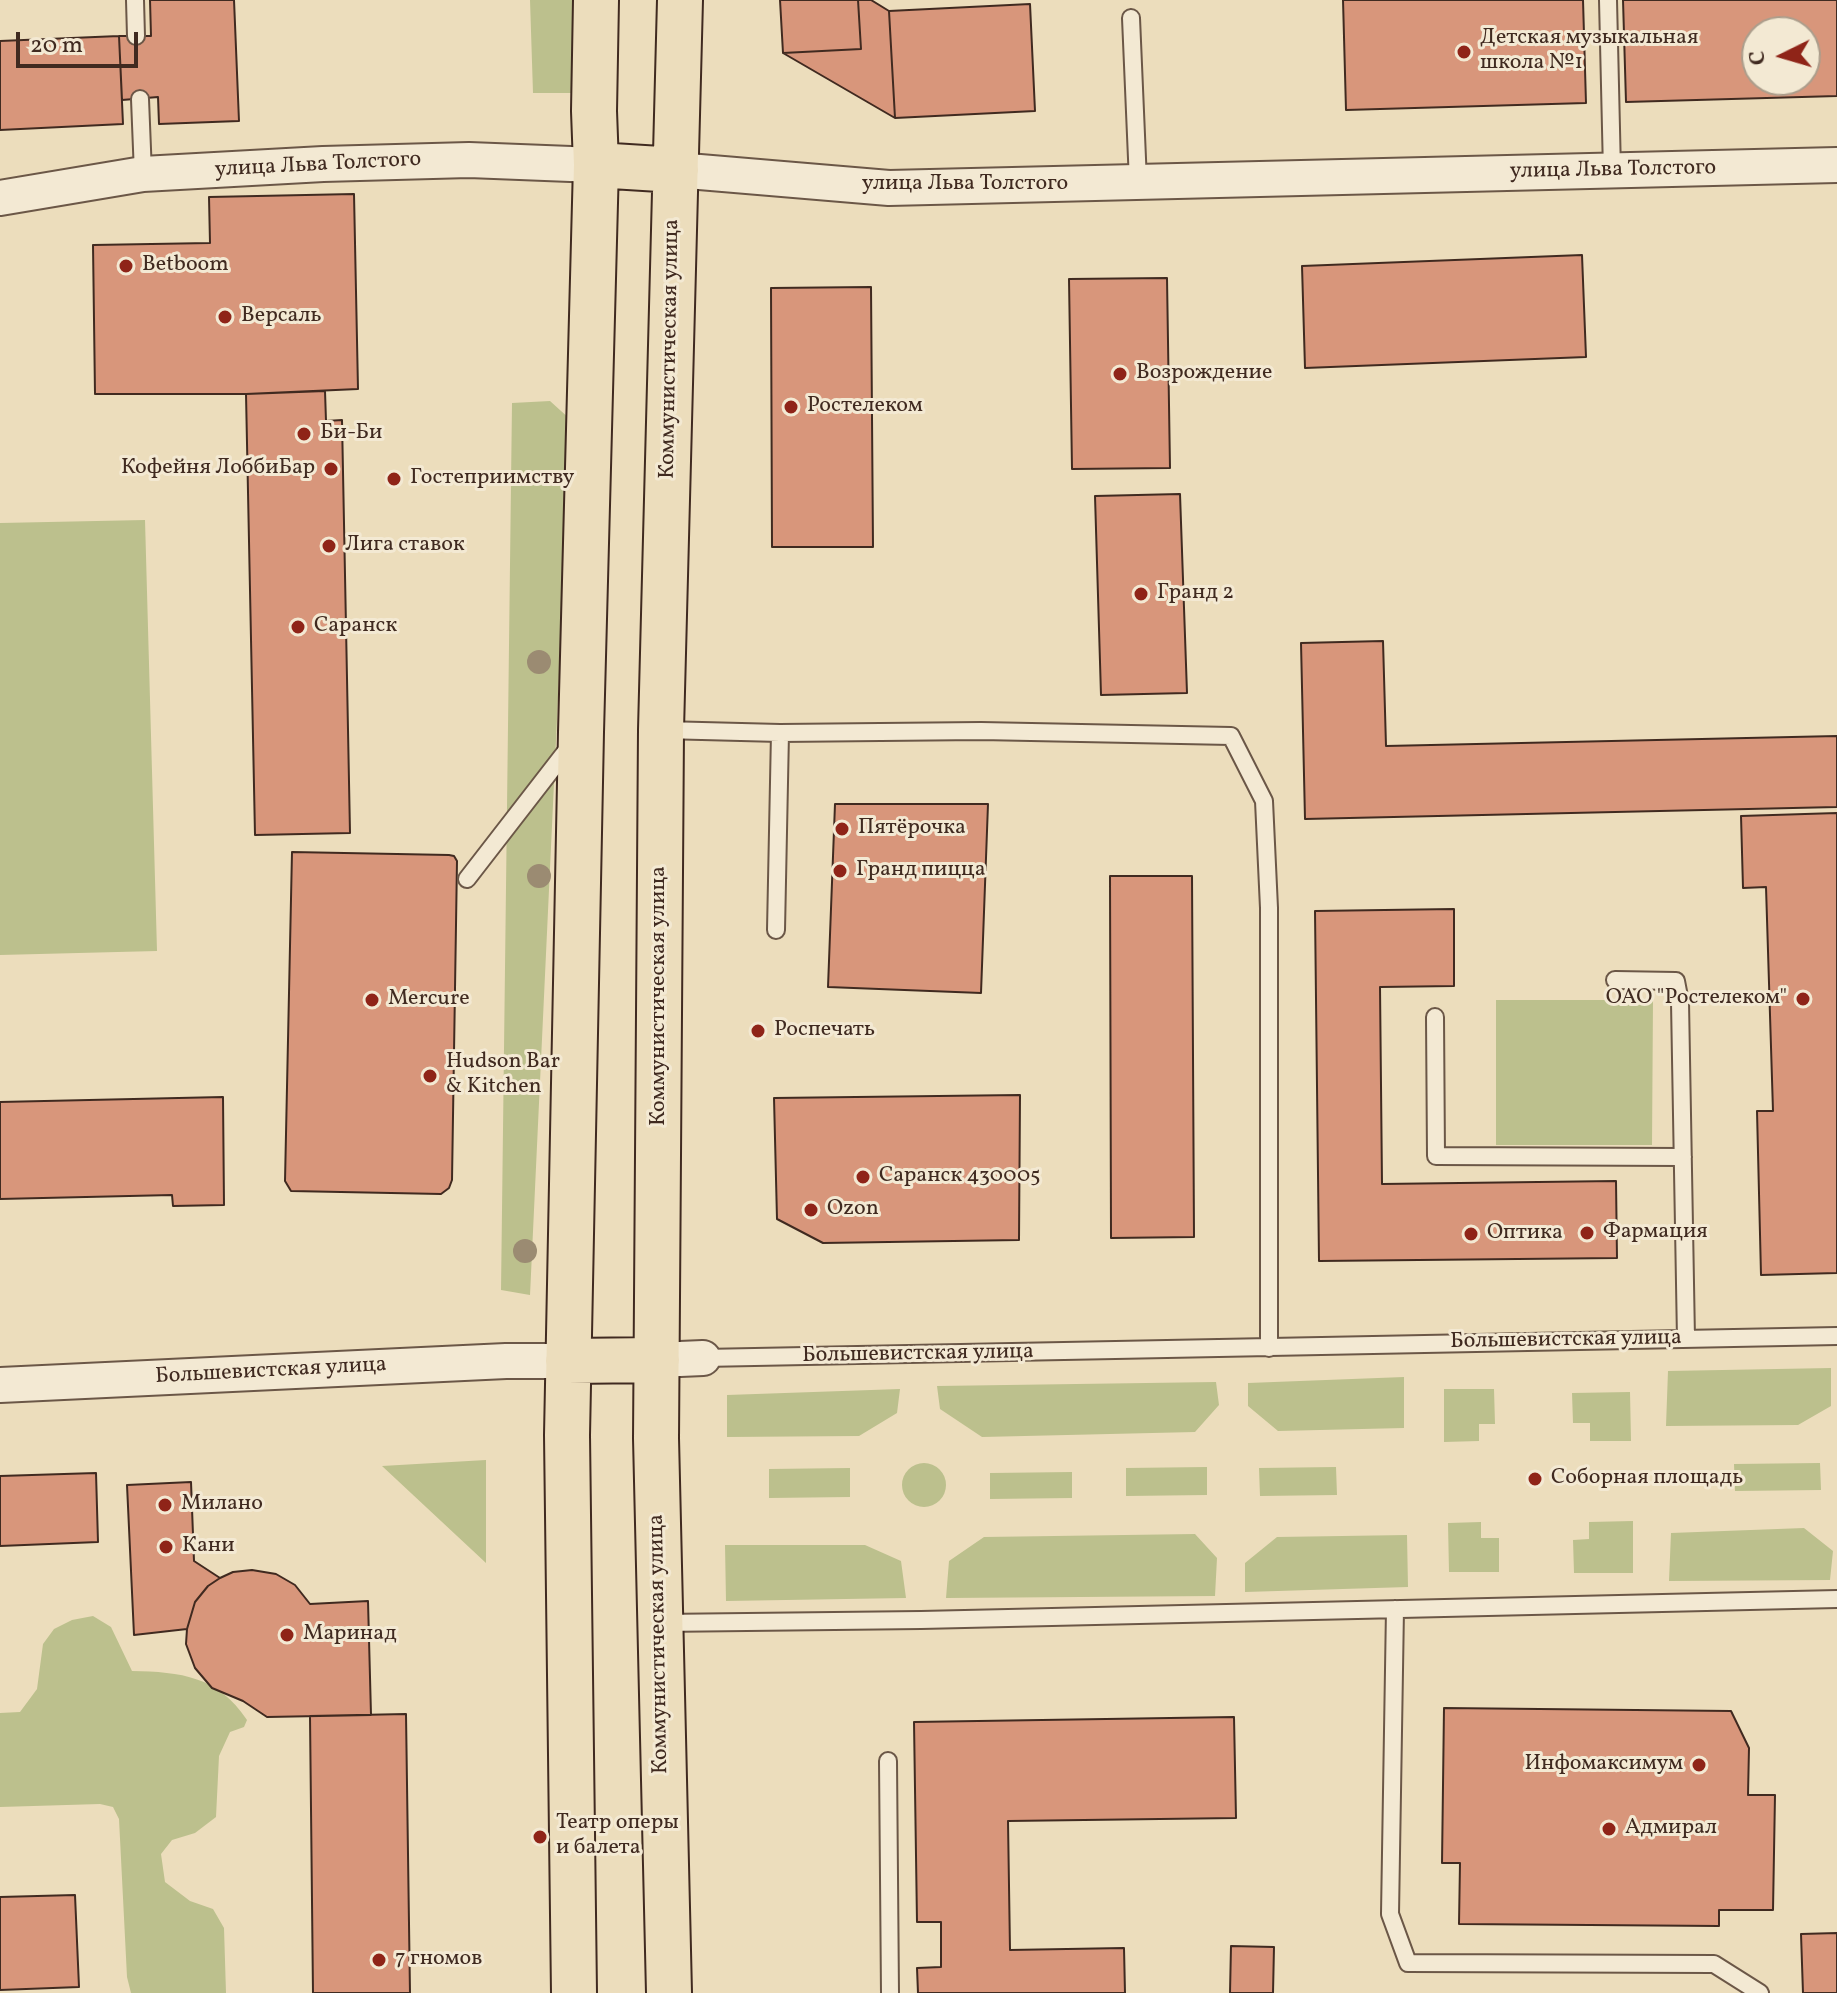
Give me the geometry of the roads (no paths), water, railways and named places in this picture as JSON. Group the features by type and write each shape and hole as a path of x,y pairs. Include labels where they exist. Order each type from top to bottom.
{"main road":[{"path":"574,1993 567,1435 596,165 596,0"},
{"name":"Коммунистическая улица","path":"669,1993 659,1623 657,1360 661,730 680,0"},
{"name":"улица Льва Толстого","path":"596,165 676,170"},
{"name":"Большевистская улица","path":"568,1361 657,1360"}],"street":[{"name":"улица Льва Толстого","path":"0,198 143,174 469,160 596,165"},
{"name":"улица Льва Толстого","path":"676,170 889,188 1837,165"},
{"name":"Большевистская улица","path":"657,1360 703,1358"},
{"name":"Большевистская улица","path":"0,1385 568,1361"}],"lane":[{"path":"135,0 136,36"},
{"path":"1608,0 1612,171"},
{"path":"1131,18 1138,182"},
{"path":"140,99 143,174"},
{"path":"661,730 1231,736 1264,801 1269,908 1269,1348"},
{"path":"467,879 581,732"},
{"path":"776,930 780,733"},
{"path":"1615,980 1676,981 1680,1002 1686,1339"},
{"path":"1435,1017 1436,1156 1683,1157"},
{"name":"Большевистская улица","path":"703,1358 1837,1336"},
{"path":"659,1623 1837,1599"},
{"path":"1395,1609 1390,1914 1408,1963 1714,1964 1760,1993"},
{"path":"888,1761 890,1993"}],"place":[{"name":"Детская музыкальная школа №1","path":"1464,52"},
{"name":"Betboom","path":"126,266"},
{"name":"Версаль","path":"225,317"},
{"name":"Возрождение","path":"1120,374"},
{"name":"Ростелеком","path":"791,407"},
{"name":"Би-Би","path":"304,434"},
{"name":"Кофейня ЛоббиБар","path":"331,469"},
{"name":"Гостеприимству","path":"394,479"},
{"name":"Лига ставок","path":"329,546"},
{"name":"Гранд 2","path":"1141,594"},
{"name":"Саранск","path":"298,627"},
{"name":"Пятёрочка","path":"842,829"},
{"name":"Гранд пицца","path":"840,871"},
{"name":"ОАО \"Ростелеком\"","path":"1803,999"},
{"name":"Mercure","path":"372,1000"},
{"name":"Роспечать","path":"758,1031"},
{"name":"Hudson Bar & Kitchen","path":"430,1076"},
{"name":"Саранск 430005","path":"863,1177"},
{"name":"Ozon","path":"811,1210"},
{"name":"Фармация","path":"1587,1233"},
{"name":"Оптика","path":"1471,1234"},
{"name":"Соборная площадь","path":"1535,1479"},
{"name":"Милано","path":"165,1505"},
{"name":"Кани","path":"166,1547"},
{"name":"Маринад","path":"287,1635"},
{"name":"Инфомаксимум","path":"1699,1765"},
{"name":"Адмирал","path":"1609,1829"},
{"name":"Театр оперы и балета","path":"540,1837"},
{"name":"7 гномов","path":"379,1960"}]}
